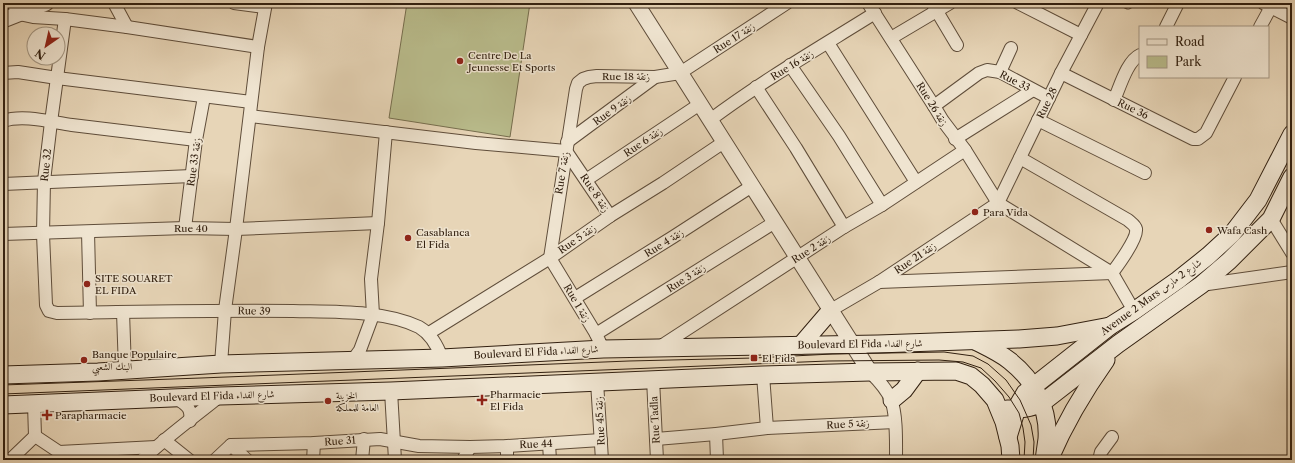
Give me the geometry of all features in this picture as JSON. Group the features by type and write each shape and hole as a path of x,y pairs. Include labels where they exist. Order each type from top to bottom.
{"main road":[{"name":"Avenue 2 Mars شارع 2 مارس","path":"1008,438 1016,409 1025,393 1110,326 1178,280 1232,234 1258,200 1292,134"},
{"name":"Avenue 2 Mars شارع 2 مارس","path":"1042,403 1118,344 1201,285 1229,261 1271,219 1292,177"},
{"path":"801,345 831,310"},
{"name":"Boulevard El Fida شارع الفداء","path":"3,375 98,372 221,364 442,358 600,342 657,348 975,341 1057,336 1110,326"},
{"path":"975,341 1011,362 1034,386 1042,403 1046,421 1047,438 1044,460"},
{"path":"1049,460 1058,438 1089,384 1118,344"},
{"path":"892,400 904,390 918,371"},
{"name":"Boulevard El Fida شارع الفداء","path":"3,405 391,391 763,375 956,371 971,376 982,385 994,400 1004,422 1008,438"},
{"path":"998,407 1016,409 1034,407 1042,403"},
{"path":"1008,438 1011,460"}],"street":[{"path":"3,20 16,8 46,3"},
{"path":"114,3 128,27"},
{"path":"221,364 225,310 258,46 265,5 234,3"},
{"path":"636,3 870,372 885,389 892,400 895,422 896,460"},
{"name":"Rue 17 زنقة","path":"680,73 787,3"},
{"name":"Rue 26 زنقة","path":"868,3 943,121 955,139 965,150 998,204"},
{"path":"891,38 934,7 950,3"},
{"path":"1018,3 1081,35"},
{"name":"Rue 28","path":"998,204 1061,73 1098,3"},
{"path":"1166,26 1178,3"},
{"path":"1260,26 1267,5 1292,18"},
{"path":"934,7 957,45"},
{"path":"16,8 33,17 65,19 128,27 258,46"},
{"name":"Rue 16 زنقة","path":"710,120 756,87 875,13"},
{"name":"Rue 32","path":"49,311 46,305 43,234 44,181 56,78 65,19"},
{"path":"828,43 916,182"},
{"path":"1000,72 1011,48"},
{"path":"1114,100 1129,67 1134,59 1139,56"},
{"path":"790,65 882,205"},
{"name":"Rue 33","path":"934,106 979,73 987,70 1000,72 1049,98"},
{"path":"3,73 18,72 252,102"},
{"name":"Rue 18 زنقة","path":"576,89 578,83 589,77 655,77 680,73"},
{"name":"Rue 36","path":"1061,73 1114,100 1198,139 1206,134 1234,78"},
{"name":"Rue 9 زنقة","path":"567,146 655,77"},
{"path":"756,87 796,148 844,227"},
{"name":"Rue 7 زنقة","path":"550,258 576,89"},
{"path":"955,139 1033,90"},
{"name":"Rue 33 زنقة","path":"185,228 196,140 204,97"},
{"name":"Rue 6 زنقة","path":"586,180 700,104"},
{"path":"250,116 476,143 567,146"},
{"path":"3,121 21,117 196,140"},
{"path":"1038,120 1145,173"},
{"path":"352,361 360,350 373,315 371,280 378,223 386,132"},
{"name":"Rue 5 زنقة","path":"429,334 550,258 610,216 724,142"},
{"name":"Rue 8 زنقة","path":"567,146 586,180 610,216"},
{"name":"Rue 2 زنقة","path":"657,348 844,227 882,205 965,150"},
{"path":"1020,158 1128,220 1135,226 1137,231 1134,239 1112,273"},
{"path":"3,184 44,181 192,176"},
{"name":"Rue 4 زنقة","path":"575,298 673,238 752,186"},
{"path":"998,204 1112,273 1134,310"},
{"name":"Rue 21 زنقة","path":"831,310 879,282 998,204"},
{"path":"1271,219 1292,253"},
{"name":"Rue 3 زنقة","path":"600,342 775,222"},
{"name":"Rue 40","path":"3,234 43,234 185,228 236,229 378,223"},
{"path":"88,232 90,313"},
{"name":"Rue 1 زنقة","path":"550,258 600,342"},
{"path":"1201,285 1292,272"},
{"path":"879,282 1112,273"},
{"name":"Rue 39","path":"49,311 57,313 225,310 326,312 392,317 406,322 429,334"},
{"path":"123,312 125,370"},
{"path":"429,334 438,348 442,358"},
{"path":"763,375 767,428"},
{"name":"Rue Tadla","path":"653,380 657,460"},
{"name":"Rue 45 زنقة","path":"597,382 602,460"},
{"path":"391,391 395,460"},
{"path":"142,460 160,443 220,396"},
{"path":"176,398 189,409 191,414 190,421"},
{"path":"10,460 35,436 34,404"},
{"name":"Rue 5 زنقة","path":"656,438 716,434 767,428 895,422"},
{"path":"716,434 717,460"},
{"path":"35,436 63,456 160,443 188,460"},
{"path":"1099,460 1101,452 1112,437"},
{"path":"362,460 364,439"},
{"name":"Rue 31","path":"231,445 314,443 380,439 419,446 470,447"},
{"name":"Rue 44","path":"470,447 549,444 601,440"},
{"path":"313,460 314,443"},
{"path":"549,444 550,460"},
{"path":"215,460 231,445 247,460"},
{"path":"507,446 507,460"},
{"path":"463,460 470,447"}],"green space":[{"name":"Centre De La Jeunesse Et Sports","path":"407,3 530,3 510,137 389,118"}],"tram line":[{"path":"3,385 629,361 944,352 973,356 988,364 1006,380 1020,400 1031,425 1034,442 1033,460"},
{"path":"3,394 828,361 939,360 963,362 981,368 1009,397 1019,413 1023,428 1025,442 1024,460"}],"place":[{"name":"Centre De La Jeunesse Et Sports","path":"460,61"},
{"name":"Para Vida","path":"975,212"},
{"name":"Wafa Cash","path":"1209,230"},
{"name":"Casablanca El Fida","path":"408,238"},
{"name":"SITE SOUARET EL FIDA","path":"87,284"},
{"name":"El Fida","path":"754,358"},
{"name":"Banque Populaire البنك الشعبي","path":"84,360"},
{"name":"Pharmacie El Fida","path":"482,400"},
{"name":"الخزينة العامة للمملكة","path":"328,401"},
{"name":"Parapharmacie","path":"47,415"}]}
